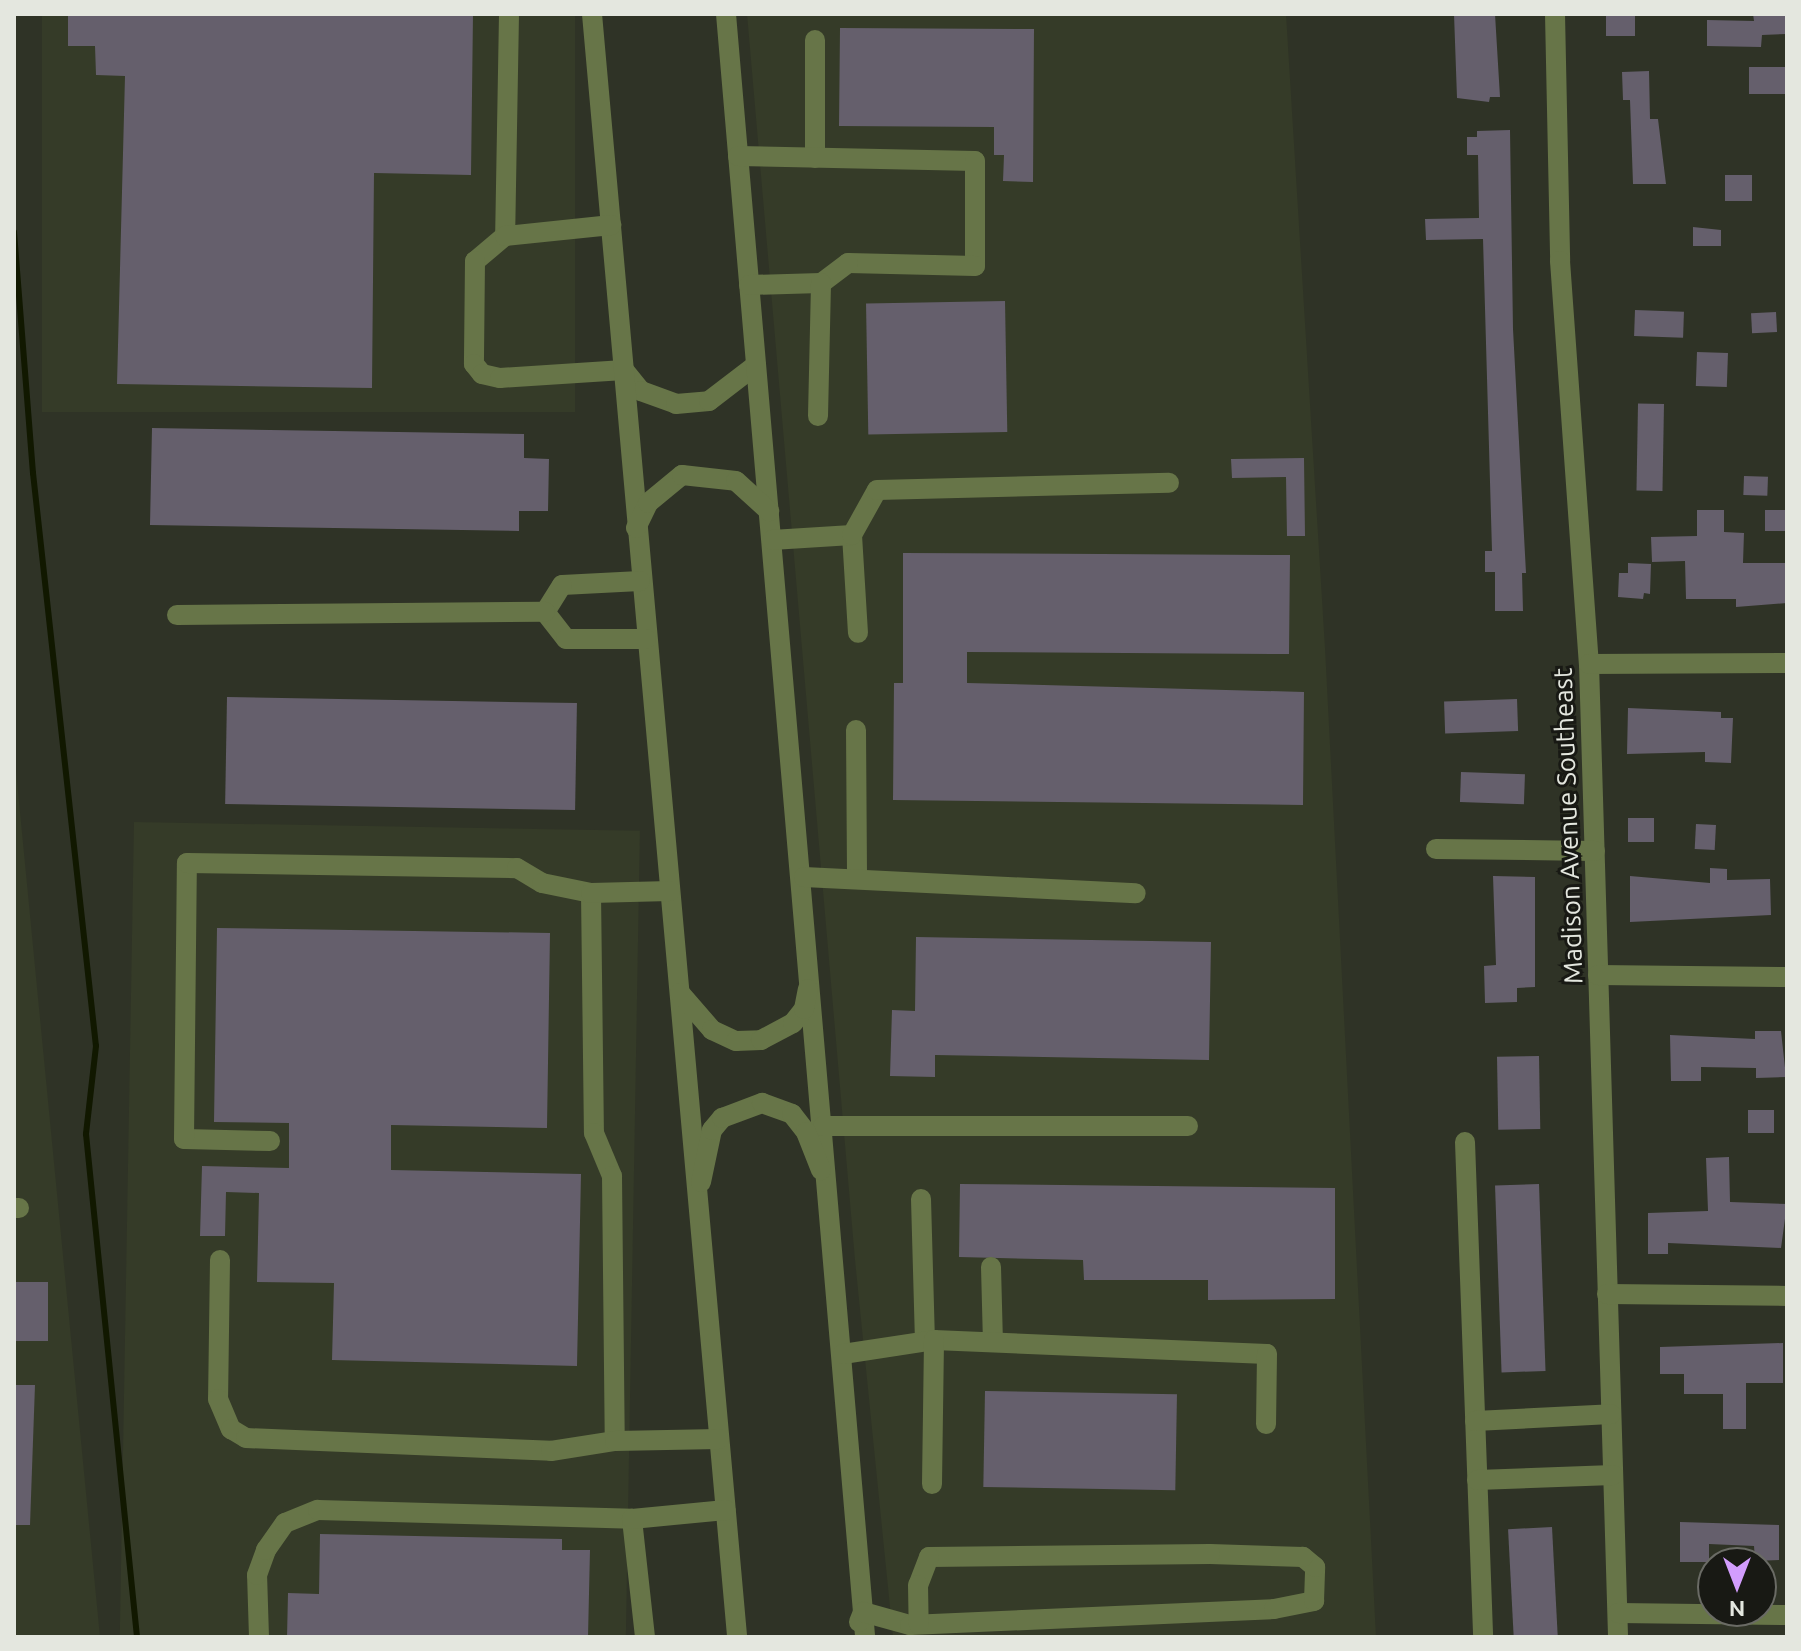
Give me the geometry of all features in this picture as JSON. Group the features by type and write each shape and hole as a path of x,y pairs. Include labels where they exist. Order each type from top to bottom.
{"street":[{"path":"505,236 509,14"},
{"path":"592,14 635,530 737,1637"},
{"path":"726,14 804,877 865,1637"},
{"name":"Madison Avenue Southeast","path":"1555,14 1560,261 1589,664 1618,1637"},
{"path":"815,40 815,158"},
{"path":"738,156 975,161 975,266 848,263 821,283 749,285"},
{"path":"611,225 505,236 475,261 474,364 482,374 500,378 624,370"},
{"path":"818,416 821,283"},
{"path":"624,370 641,391 656,399 692,404 726,391 756,365"},
{"path":"635,530 648,503 682,475 736,481 769,511"},
{"path":"858,633 852,535 877,490 1169,483"},
{"path":"772,540 852,535"},
{"path":"545,612 562,585 640,581"},
{"path":"177,615 545,612"},
{"path":"545,612 566,639 646,639"},
{"path":"1589,664 1787,663"},
{"path":"856,730 857,879"},
{"path":"1436,849 1595,851"},
{"path":"270,1141 184,1139 187,863 517,868 542,883 591,893 670,891"},
{"path":"804,877 1136,893"},
{"path":"591,893 594,1133 612,1176 615,1441"},
{"path":"1598,975 1787,977"},
{"path":"680,993 712,1030 736,1041 761,1040 793,1023 804,1009 811,977"},
{"path":"697,1203 712,1130 722,1118 762,1103 792,1114 806,1132 829,1189"},
{"path":"823,1126 1188,1126"},
{"path":"1465,1142 1483,1637"},
{"path":"921,1199 929,1340 932,1484"},
{"path":"220,1260 218,1399 231,1429 246,1438 551,1451 615,1441 719,1439"},
{"path":"991,1267 993,1342"},
{"path":"1607,1294 1787,1296"},
{"path":"843,1354 929,1340 1267,1354 1266,1424"},
{"path":"1475,1421 1611,1414"},
{"path":"1477,1480 1613,1475"},
{"path":"259,1637 257,1575 266,1550 285,1523 318,1510 632,1519 726,1510"},
{"path":"632,1519 645,1637"},
{"path":"863,1612 919,1624 1274,1609 1314,1601 1315,1567 1303,1557 1210,1554 929,1557 918,1585 919,1624"},
{"path":"853,1637 863,1612"},
{"path":"1618,1613 1787,1615"},
{"path":"736,1616 745,1637"}],"shaded area":[{"path":"42,14 575,14 575,412 42,412"},
{"path":"747,14 1286,14 1325,648 1376,1637 893,1637 855,1260"},
{"path":"14,750 100,1637 14,1637"},
{"path":"134,822 640,831 626,1637 120,1637"}],"building":[{"path":"68,14 473,14 471,175 374,173 372,388 117,384 125,76 96,75 95,46 68,46"},
{"path":"1454,14 1495,14 1500,97 1490,97 1489,102 1457,98"},
{"path":"1606,14 1635,14 1635,36 1606,36"},
{"path":"1753,14 1787,14 1787,34 1762,35 1761,47 1707,46 1707,20 1754,21"},
{"path":"840,28 1034,29 1033,182 1003,181 1004,155 994,155 994,127 839,126"},
{"path":"1749,67 1787,67 1787,94 1749,94"},
{"path":"1649,71 1650,119 1658,119 1666,184 1633,184 1630,100 1623,100 1622,72"},
{"path":"1510,130 1513,329 1526,573 1522,573 1523,611 1495,611 1495,572 1485,572 1485,551 1492,551 1483,239 1426,240 1425,219 1479,218 1478,155 1467,155 1467,137 1477,137 1477,131"},
{"path":"1725,175 1752,175 1752,201 1725,201"},
{"path":"1693,227 1721,230 1721,246 1693,246"},
{"path":"1005,301 1007,432 868,434 866,303"},
{"path":"1635,310 1684,312 1683,338 1634,336"},
{"path":"1776,312 1777,332 1752,333 1751,313"},
{"path":"1697,352 1728,353 1727,387 1696,386"},
{"path":"1638,404 1664,404 1662,491 1636,491"},
{"path":"152,428 524,434 524,458 549,459 548,511 519,511 519,531 150,525"},
{"path":"1304,458 1305,536 1287,536 1286,477 1232,478 1231,459"},
{"path":"1744,476 1768,477 1767,496 1743,495"},
{"path":"1697,510 1724,510 1724,532 1744,533 1743,563 1787,563 1787,603 1736,607 1736,599 1686,599 1685,561 1652,562 1651,537 1697,536"},
{"path":"1765,510 1787,510 1787,531 1765,531"},
{"path":"903,553 1290,555 1289,654 967,652 967,683 1304,692 1303,805 893,800 894,683 903,683"},
{"path":"1628,563 1651,564 1650,594 1644,593 1643,599 1618,597 1619,573 1628,573"},
{"path":"227,697 577,703 575,810 225,804"},
{"path":"1517,699 1518,731 1445,734 1444,702"},
{"path":"1628,708 1721,712 1721,718 1733,718 1731,763 1705,762 1705,752 1627,754"},
{"path":"1461,772 1525,774 1524,804 1460,802"},
{"path":"1628,818 1654,818 1654,842 1628,842"},
{"path":"1696,824 1716,825 1715,850 1695,849"},
{"path":"1710,868 1727,869 1727,880 1770,879 1771,915 1630,922 1630,876 1710,883"},
{"path":"1493,876 1535,877 1535,987 1517,988 1517,1002 1485,1003 1484,966 1496,965"},
{"path":"217,928 550,933 547,1128 391,1125 391,1170 581,1174 577,1366 332,1360 334,1283 257,1282 259,1193 226,1192 225,1236 200,1236 202,1166 289,1168 289,1123 214,1122"},
{"path":"916,937 1211,942 1209,1060 935,1055 935,1077 890,1076 892,1010 915,1011"},
{"path":"1755,1031 1781,1031 1786,1077 1756,1078 1756,1068 1701,1067 1701,1081 1671,1081 1670,1035 1755,1039"},
{"path":"1539,1056 1540,1129 1498,1130 1497,1057"},
{"path":"1748,1110 1774,1110 1774,1133 1748,1133"},
{"path":"1729,1157 1730,1202 1787,1204 1781,1248 1668,1243 1668,1254 1648,1254 1648,1213 1708,1211 1706,1158"},
{"path":"960,1184 1335,1188 1335,1299 1208,1300 1208,1280 1084,1280 1083,1260 959,1257"},
{"path":"1539,1184 1546,1371 1502,1372 1495,1186"},
{"path":"14,1282 48,1282 48,1341 14,1341"},
{"path":"1783,1343 1783,1383 1746,1383 1746,1429 1723,1429 1723,1394 1684,1394 1684,1374 1660,1374 1660,1347"},
{"path":"14,1385 35,1385 30,1525 14,1525"},
{"path":"985,1391 1177,1394 1175,1490 983,1487"},
{"path":"1680,1522 1779,1525 1779,1560 1777,1547 1709,1544 1709,1547 1697,1547 1697,1562 1680,1562"},
{"path":"1552,1527 1558,1637 1514,1637 1508,1529"},
{"path":"320,1534 562,1539 562,1550 590,1550 588,1637 287,1637 288,1593 319,1594"}],"waterway":[{"path":"14,232 33,473 96,1046 86,1134 137,1637"}]}
